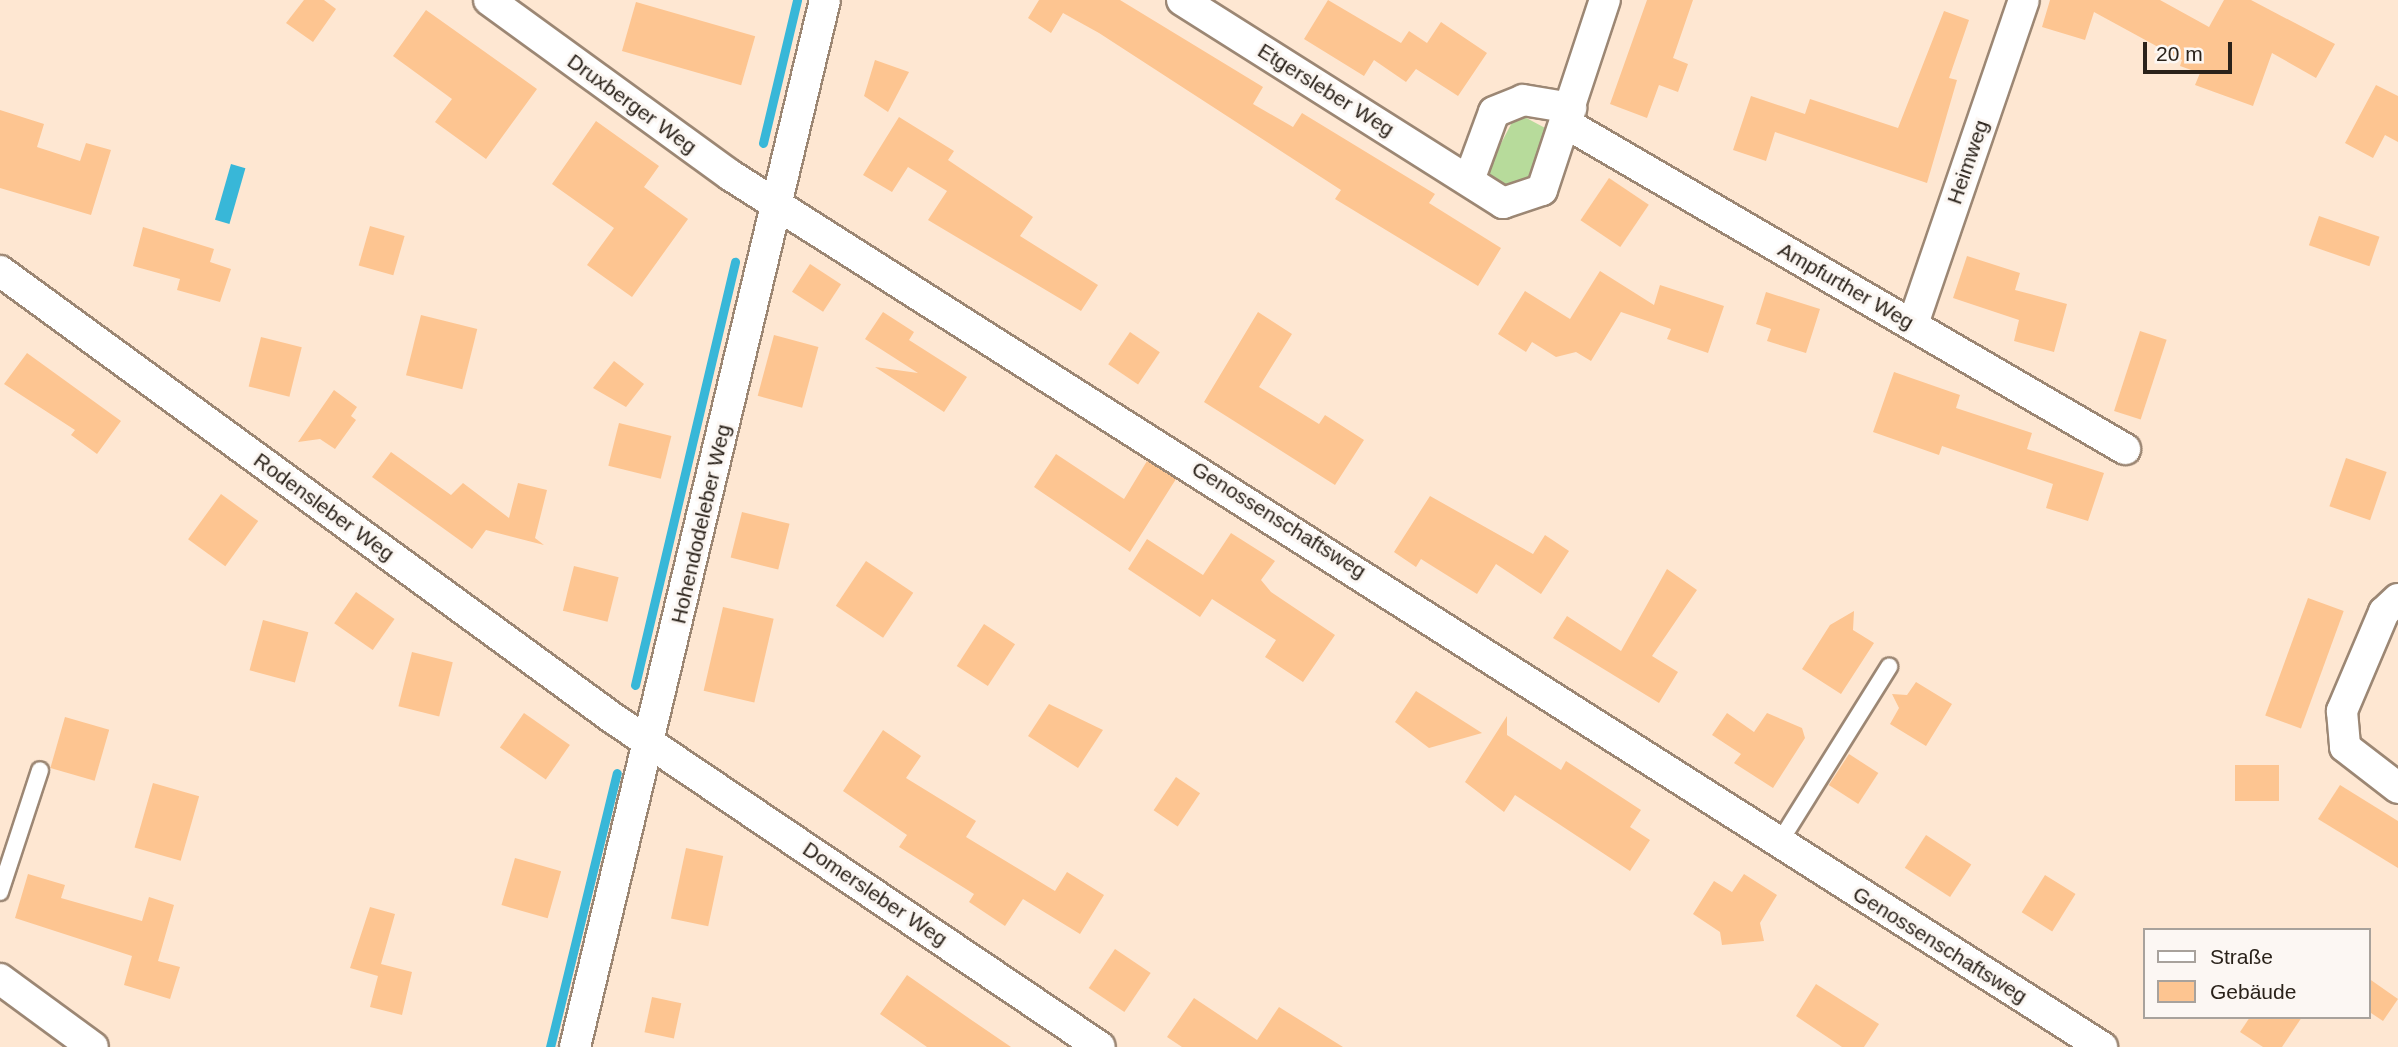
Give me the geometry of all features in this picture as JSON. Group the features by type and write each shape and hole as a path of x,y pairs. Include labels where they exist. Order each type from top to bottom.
{"street":[{"name":"Druxberger Weg","path":"489,0 730,175 778,202"},
{"name":"Hohendodeleber Weg","path":"575,1047 825,0"},
{"name":"Etgersleber Weg","path":"1182,0 1503,203 1542,190 1569,116 1605,0"},
{"name":"Heimweg","path":"1913,324 2024,0"},
{"path":"1469,180 1494,112 1523,100 1569,116"},
{"name":"Ampfurther Weg","path":"1569,116 2125,449"},
{"name":"Genossenschaftsweg","path":"778,202 2102,1047"},
{"name":"Rodensleber Weg","path":"0,271 649,742"},
{"path":"2398,599 2384,612 2342,711 2346,747 2398,788"},
{"name":"Domersleber Weg","path":"649,742 1100,1047"},
{"path":"0,979 93,1047"}],"lane":[{"path":"1779,843 1889,667"},
{"path":"0,892 40,769"}],"green space":[{"path":"1517,113 1547,129 1529,183 1517,189 1492,182 1488,168"}],"water":[{"path":"231,164 245,168 229,224 215,220"}],"building":[{"path":"304,0 324,0 336,9 313,42 286,23"},
{"path":"1039,0 1120,0 1263,87 1253,104 1293,127 1302,113 1435,194 1429,203 1501,248 1478,286 1335,199 1341,190 1099,33 1063,13 1051,33 1028,18"},
{"path":"1328,0 1401,43 1409,31 1427,43 1441,22 1487,53 1458,96 1416,69 1406,82 1374,60 1364,76 1304,39"},
{"path":"1647,0 1693,0 1673,58 1688,64 1678,92 1659,85 1647,118 1610,104"},
{"path":"2050,0 2160,0 2209,27 2224,0 2251,0 2335,44 2316,78 2272,53 2253,106 2195,85 2200,73 2180,66 2182,60 2094,12 2085,40 2042,27"},
{"path":"636,2 755,36 741,85 622,51"},
{"path":"426,10 537,89 486,159 435,122 452,99 393,56"},
{"path":"1944,11 1969,20 1949,78 1957,80 1927,183 1775,132 1766,161 1733,150 1751,96 1805,114 1810,99 1898,128"},
{"path":"875,60 909,72 888,112 864,96"},
{"path":"2376,85 2398,96 2398,142 2385,135 2373,158 2345,143"},
{"path":"0,110 44,124 37,147 80,161 86,143 111,150 91,215 0,188"},
{"path":"899,117 954,151 948,160 1033,217 1020,236 1098,285 1081,311 928,220 947,191 908,167 892,192 863,175"},
{"path":"596,121 659,166 644,187 688,219 632,297 587,265 614,228 552,184"},
{"path":"1609,178 1649,205 1620,247 1580,220"},
{"path":"2319,216 2380,237 2369,266 2309,245"},
{"path":"370,226 405,236 393,275 359,265"},
{"path":"143,227 214,249 210,262 231,269 220,302 177,290 180,279 133,266"},
{"path":"1967,256 2020,273 2015,290 2067,304 2054,352 2014,341 2019,320 1953,298"},
{"path":"810,264 841,284 823,312 792,292"},
{"path":"1600,271 1654,305 1660,285 1724,306 1708,353 1667,339 1671,329 1621,312 1591,361 1576,352 1556,357 1532,342 1526,352 1498,334 1525,291 1570,319"},
{"path":"1766,292 1820,309 1806,353 1767,341 1771,329 1756,324"},
{"path":"883,312 914,332 909,340 967,377 944,412 875,367 918,373 865,339"},
{"path":"1258,312 1292,334 1259,387 1319,424 1325,415 1364,440 1335,485 1204,402"},
{"path":"421,315 477,329 462,389 406,375"},
{"path":"2140,331 2167,340 2141,420 2114,411"},
{"path":"1130,332 1160,352 1138,384 1108,364"},
{"path":"774,335 818,347 802,408 758,396"},
{"path":"261,337 302,347 289,397 249,386"},
{"path":"27,353 121,421 97,454 71,435 75,430 4,384"},
{"path":"614,361 644,384 626,407 593,388"},
{"path":"1894,372 1960,395 1956,408 2032,433 2027,449 2104,473 2088,521 2046,508 2053,484 1942,446 1939,455 1873,432"},
{"path":"334,390 357,407 351,416 356,420 335,449 320,439 298,442"},
{"path":"619,423 671,436 661,479 608,466"},
{"path":"391,452 451,495 463,483 509,518 518,483 547,490 535,538 544,545 486,530 472,549 372,477"},
{"path":"1056,454 1124,499 1147,461 1176,479 1130,552 1034,487"},
{"path":"2346,458 2387,472 2370,520 2329,506"},
{"path":"221,494 258,521 225,566 188,539"},
{"path":"1430,496 1533,554 1545,535 1569,551 1541,594 1496,564 1477,594 1421,559 1416,567 1394,552"},
{"path":"742,512 790,524 778,569 731,558"},
{"path":"1231,533 1275,561 1261,580 1271,592 1335,635 1303,682 1265,657 1276,640 1212,599 1200,617 1128,569 1147,539 1203,575"},
{"path":"866,561 913,593 883,638 836,606"},
{"path":"574,566 619,577 608,622 563,611"},
{"path":"1667,569 1697,590 1652,656 1678,672 1659,703 1553,638 1567,616 1621,651"},
{"path":"356,592 395,619 373,650 334,623"},
{"path":"2308,598 2344,611 2301,728 2265,715"},
{"path":"723,607 774,619 754,702 704,691"},
{"path":"1854,611 1853,630 1874,643 1841,694 1802,669 1830,625"},
{"path":"263,620 308,632 295,682 250,670"},
{"path":"984,624 1015,644 988,686 957,666"},
{"path":"412,652 453,662 439,716 398,706"},
{"path":"1916,682 1952,704 1926,746 1890,724 1899,708 1892,694 1907,695"},
{"path":"1416,691 1482,733 1429,748 1395,722"},
{"path":"1049,704 1103,730 1078,768 1028,736"},
{"path":"524,713 570,745 546,780 500,747"},
{"path":"1727,713 1754,732 1767,713 1802,728 1805,738 1773,788 1734,763 1741,754 1712,735"},
{"path":"1507,716 1507,735 1561,770 1566,761 1641,810 1630,827 1650,840 1630,871 1515,795 1504,812 1465,782"},
{"path":"65,717 109,730 95,781 50,768"},
{"path":"883,730 921,756 906,778 976,821 966,837 1055,891 1067,872 1104,895 1080,934 1023,899 1005,926 969,902 974,894 899,847 907,835 843,791"},
{"path":"1849,754 1878,773 1858,804 1829,785"},
{"path":"2235,765 2279,765 2279,801 2235,801"},
{"path":"1176,777 1200,793 1178,826 1154,810"},
{"path":"153,783 199,796 181,861 135,847"},
{"path":"2340,785 2398,821 2398,868 2318,819"},
{"path":"1926,835 1971,864 1950,897 1905,868"},
{"path":"686,848 723,856 708,926 671,918"},
{"path":"515,858 561,871 548,918 501,905"},
{"path":"28,874 65,885 61,898 142,921 149,897 174,905 158,961 180,967 170,999 124,985 132,956 15,918"},
{"path":"1744,874 1777,895 1760,923 1764,941 1722,945 1720,932 1693,914 1714,881 1732,892"},
{"path":"2045,875 2076,894 2052,931 2022,912"},
{"path":"370,907 395,914 381,964 412,972 402,1015 370,1007 378,976 350,968"},
{"path":"1115,949 1151,973 1124,1012 1089,988"},
{"path":"907,975 1011,1047 927,1047 880,1014"},
{"path":"2370,979 2398,999 2383,1021 2370,1012"},
{"path":"1816,984 1879,1024 1864,1047 1842,1047 1796,1016"},
{"path":"652,997 681,1003 674,1038 645,1032"},
{"path":"1194,998 1257,1040 1279,1007 1343,1047 1182,1047 1167,1037"},
{"path":"2249,1019 2301,1019 2282,1047 2263,1047 2240,1032"}],"waterway":[{"path":"763,143 797,0"},
{"path":"635,685 735,262"},
{"path":"550,1047 617,773"}]}
